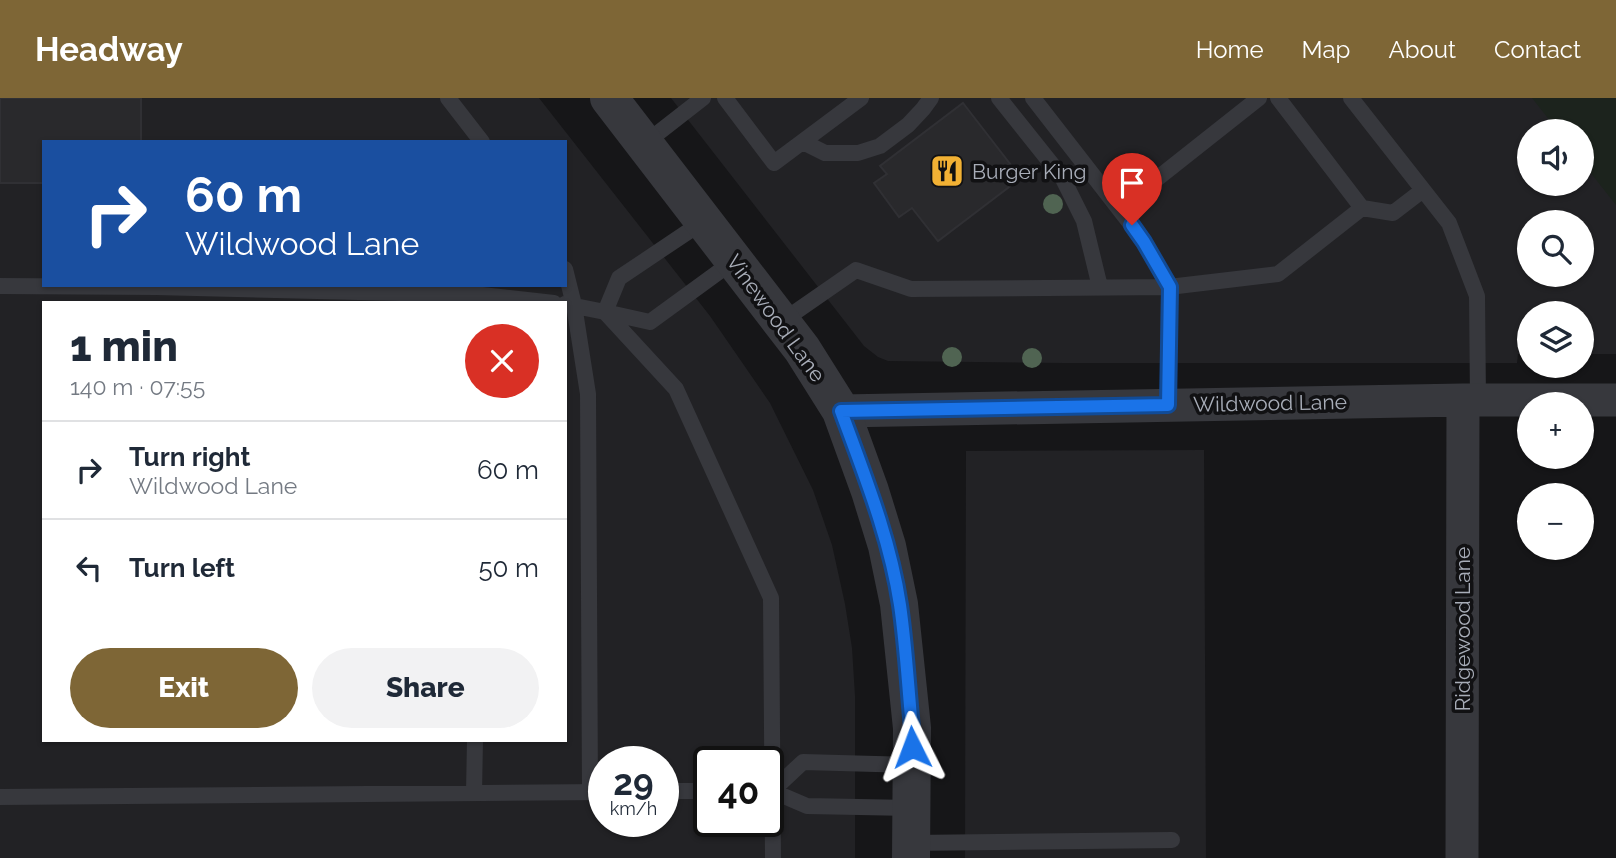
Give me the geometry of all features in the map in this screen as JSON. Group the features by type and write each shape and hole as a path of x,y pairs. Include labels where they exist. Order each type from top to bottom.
{"street":[{"name":"Vinewood Lane","path":"609,98 802,349 841,411 887,546 900,604 912,728 911,836"},
{"name":"Ridgewood Lane","path":"1462,858 1471,400"},
{"name":"Wildwood Lane","path":"841,411 1616,400"}],"lane":[{"path":"448,98 480,140"},
{"path":"644,144 703,98"},
{"path":"725,98 774,163 861,98"},
{"path":"803,142 825,153 858,153 880,146 908,125 931,98"},
{"path":"999,98 1062,177 1084,221 1100,287"},
{"path":"1033,98 1144,242 1170,287 1168,405"},
{"path":"1119,208 1259,98"},
{"path":"1278,98 1362,208 1393,213 1423,190"},
{"path":"1351,98 1449,223 1477,296 1471,400"},
{"path":"781,322 856,270 911,289 1170,287 1278,274 1362,208"},
{"path":"605,312 619,278 704,220"},
{"path":"569,304 650,322 735,260"},
{"path":"0,286 42,286"},
{"path":"567,286 588,394 596,746"},
{"path":"156,287 518,301"},
{"path":"605,312 676,389 771,598 770,746"},
{"path":"474,793 475,742"},
{"path":"784,779 803,762 912,765"},
{"path":"0,797 588,792"},
{"path":"784,797 807,806 911,836 1172,840"},
{"path":"773,837 774,858"}],"shaded area":[{"path":"0,98 539,98 710,316 770,403 813,490 832,545 852,648 855,696 855,858 0,858"},
{"path":"671,98 1616,98 1616,354 1594,354 1594,301 1517,301 1517,363 1066,363 888,361 864,346"},
{"path":"1532,98 1616,98 1616,205 1594,177 1594,119 1549,119"},
{"path":"1204,450 1206,858 965,858 966,451"}],"building":[{"path":"0,98 141,98 141,140 42,140 42,183 0,183"},
{"path":"963,103 1021,178 938,241 912,208 899,217 874,183 887,174 880,166"}],"place":[{"name":"Burger King","path":"947,171"}],"route":[{"path":"912,747 900,604 887,546 841,411 1168,405 1170,287 1132,225"}]}
